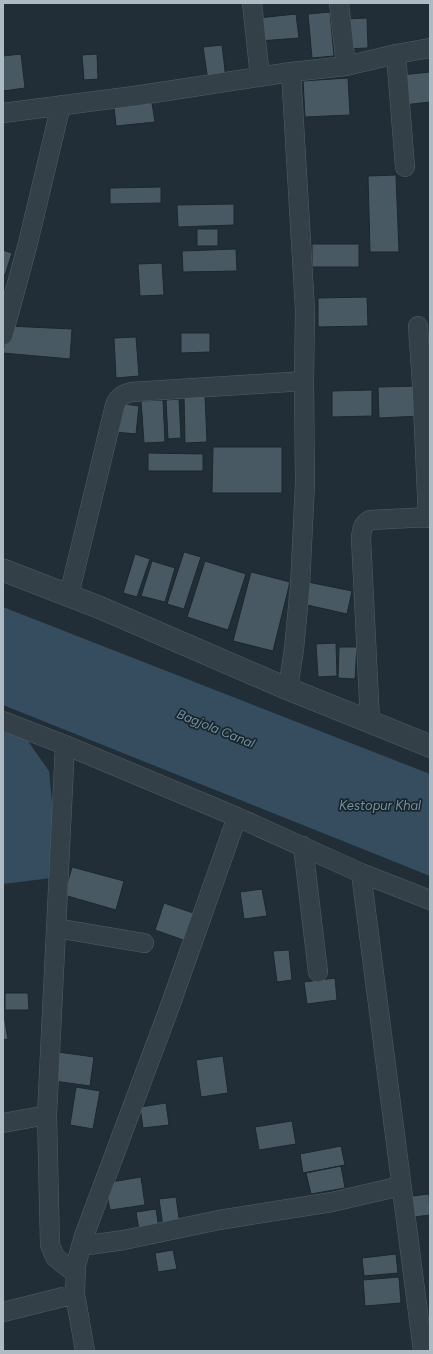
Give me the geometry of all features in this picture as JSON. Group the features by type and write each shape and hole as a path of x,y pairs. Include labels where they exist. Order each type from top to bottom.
{"street":[{"path":"252,3 260,77"},
{"path":"339,3 346,66"},
{"path":"3,113 162,92 291,72 346,66 396,54 430,48"},
{"path":"396,54 405,167"},
{"path":"288,688 294,649 300,586 305,483 305,310 291,72"},
{"path":"3,335 27,247 61,105"},
{"path":"370,721 361,538 362,528 365,523 370,520 429,518 418,326"},
{"path":"69,595 114,405 123,394 131,392 304,381"},
{"path":"3,570 101,608 288,688 430,746"},
{"path":"3,721 65,745 237,817 361,873 430,900"},
{"path":"65,745 47,1115 50,1245 55,1257 76,1274"},
{"path":"85,1351 75,1294 76,1265 81,1246 170,1006 237,817"},
{"path":"303,846 318,972"},
{"path":"361,873 422,1351"},
{"path":"56,928 144,943"},
{"path":"3,1123 47,1115"},
{"path":"81,1246 124,1240 219,1220 332,1202 401,1186"},
{"path":"3,1310 75,1294"}],"water":[{"name":"Kestopur Khal","path":"3,607 430,774 430,876 3,705"},
{"path":"3,726 23,734 49,771 59,877 3,884"}],"building":[{"path":"330,12 334,56 312,58 308,14"},
{"path":"296,14 299,38 260,41 258,18"},
{"path":"367,18 368,48 346,49 345,19"},
{"path":"222,45 226,79 208,81 203,47"},
{"path":"21,54 25,88 3,91 3,56"},
{"path":"97,54 98,79 84,80 82,55"},
{"path":"430,72 430,102 404,105 401,75"},
{"path":"348,78 350,115 305,117 303,81"},
{"path":"152,103 155,122 116,126 114,106"},
{"path":"396,175 399,252 370,252 368,176"},
{"path":"161,187 161,203 110,204 110,188"},
{"path":"234,204 234,225 178,227 177,205"},
{"path":"197,229 218,229 218,246 197,246"},
{"path":"312,244 359,244 359,267 312,267"},
{"path":"236,249 237,271 183,272 182,251"},
{"path":"3,250 12,253 5,275 3,274"},
{"path":"162,263 164,295 140,296 138,264"},
{"path":"367,297 368,326 318,327 318,298"},
{"path":"7,326 72,329 70,359 3,353"},
{"path":"181,333 210,333 210,352 181,353"},
{"path":"136,337 139,376 116,378 114,338"},
{"path":"420,386 421,416 379,418 378,387"},
{"path":"372,390 372,416 332,417 332,391"},
{"path":"184,395 205,395 207,442 185,443"},
{"path":"179,399 181,438 168,439 166,400"},
{"path":"163,400 165,442 144,443 141,401"},
{"path":"118,403 139,406 136,434 115,432"},
{"path":"213,447 282,447 282,493 212,493"},
{"path":"148,453 203,454 203,471 148,471"},
{"path":"184,552 201,557 184,609 167,604"},
{"path":"135,554 150,559 137,597 123,593"},
{"path":"152,561 175,568 165,602 141,596"},
{"path":"205,561 246,574 228,630 187,617"},
{"path":"251,572 290,582 273,651 233,641"},
{"path":"308,582 352,591 347,614 303,604"},
{"path":"336,643 337,676 318,677 316,644"},
{"path":"339,647 357,647 355,679 338,678"},
{"path":"72,867 124,881 116,910 64,895"},
{"path":"262,889 267,916 244,919 240,892"},
{"path":"164,903 196,914 186,941 155,930"},
{"path":"289,950 292,980 277,982 273,951"},
{"path":"335,978 337,1000 307,1004 304,982"},
{"path":"5,993 28,993 29,1010 5,1010"},
{"path":"4,1015 8,1039 3,1040 3,1016"},
{"path":"58,1052 94,1057 90,1086 54,1081"},
{"path":"223,1056 228,1093 201,1097 196,1060"},
{"path":"76,1087 100,1091 93,1129 70,1125"},
{"path":"166,1103 169,1125 143,1128 140,1107"},
{"path":"292,1121 296,1144 259,1150 255,1127"},
{"path":"341,1146 345,1165 303,1173 300,1154"},
{"path":"341,1166 345,1188 311,1194 306,1173"},
{"path":"141,1177 145,1205 110,1210 105,1183"},
{"path":"429,1194 430,1215 406,1218 404,1197"},
{"path":"176,1197 180,1225 163,1227 159,1199"},
{"path":"156,1209 159,1228 139,1230 136,1212"},
{"path":"173,1250 177,1269 158,1272 155,1253"},
{"path":"396,1254 398,1273 364,1276 362,1258"},
{"path":"399,1277 401,1303 365,1306 363,1280"}],"water label":[{"name":"Bagjola Canal","path":"216,728"}]}
